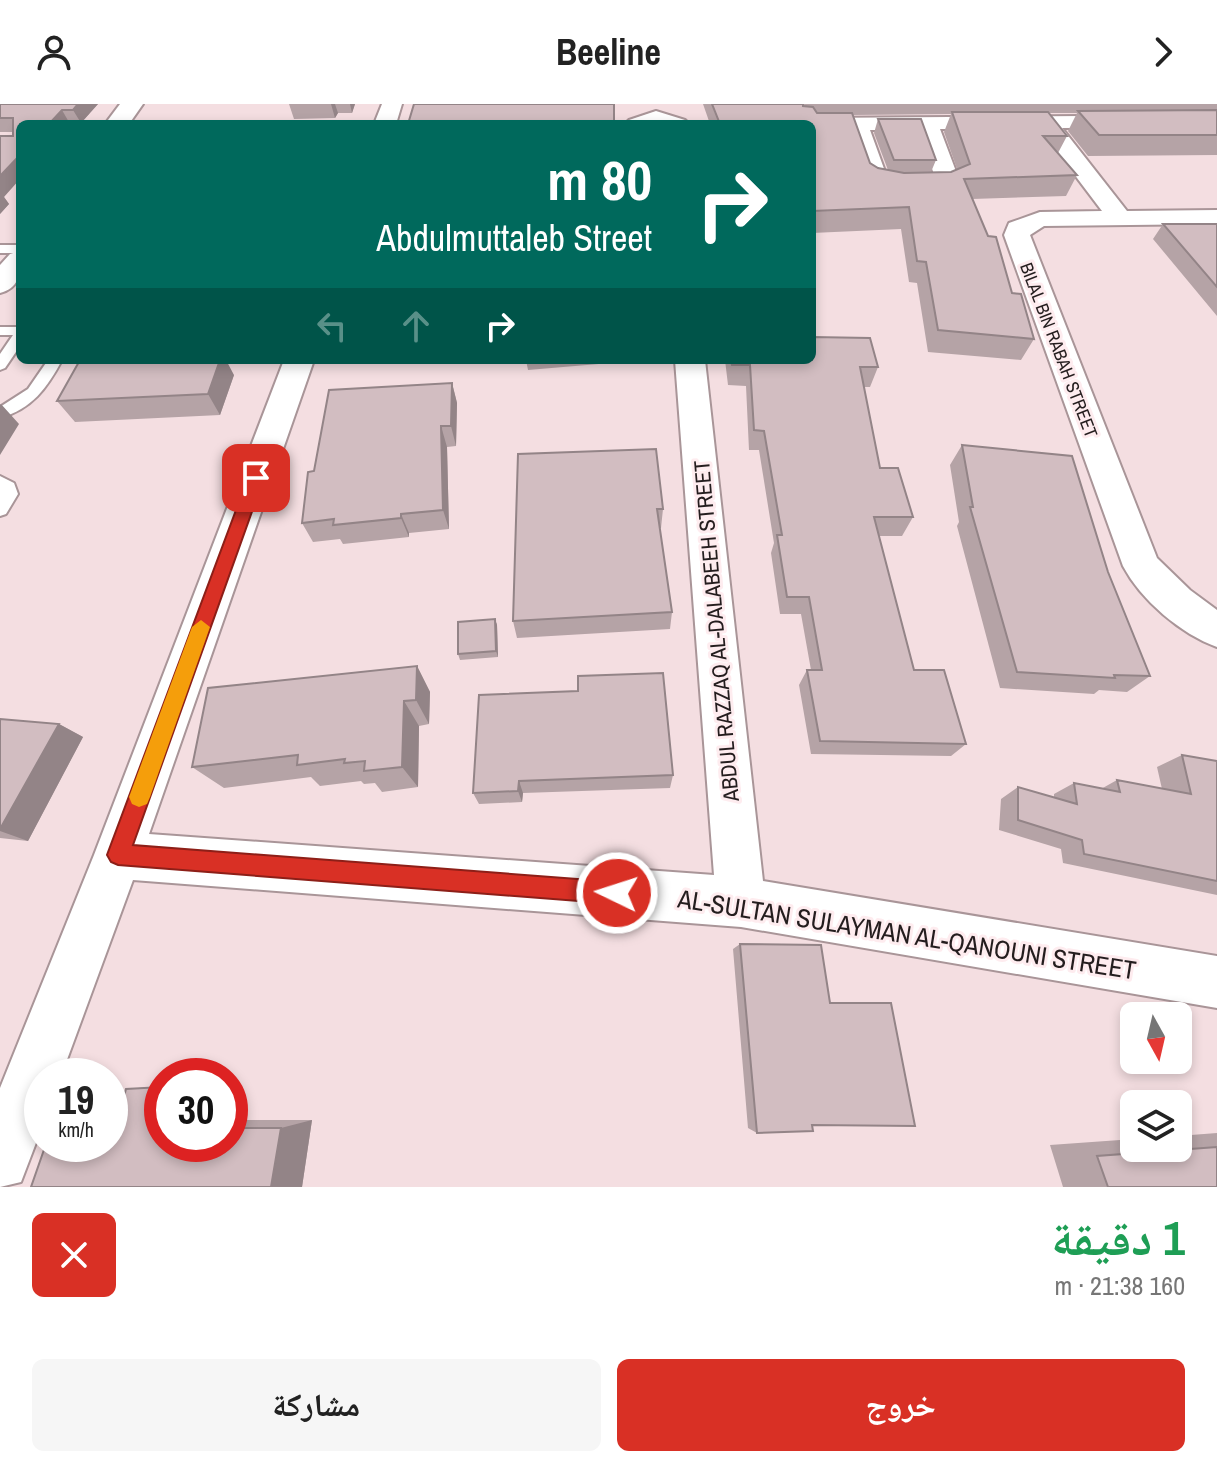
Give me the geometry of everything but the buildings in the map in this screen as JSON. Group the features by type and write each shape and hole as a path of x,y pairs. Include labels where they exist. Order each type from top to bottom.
{"street":[{"path":"816,124 857,123 881,114 927,124 1217,121"},
{"path":"857,123 877,181 945,184 948,182 927,124"},
{"path":"1047,123 1119,217"},
{"name":"BILAL BIN RABAH STREET","path":"1217,217 1040,219 1018,228 1017,235 1142,566 1164,591 1202,622 1217,630"},
{"path":"0,284 16,265"},
{"path":"0,1161 118,855 298,364"},
{"name":"ABDUL RAZZAQ AL-DALABEEH STREET","path":"690,364 741,902"},
{"name":"AL-SULTAN SULAYMAN AL-QANOUNI STREET","path":"118,855 741,902 1217,982"}],"lane":[{"path":"0,365 16,339"},
{"path":"0,413 19,406 34,395 53,364"},
{"path":"0,482 8,487 9,494 0,509"}],"slow traffic":[{"path":"139,797 201,627"}],"route":[{"path":"256,478 118,855 617,893"}]}
